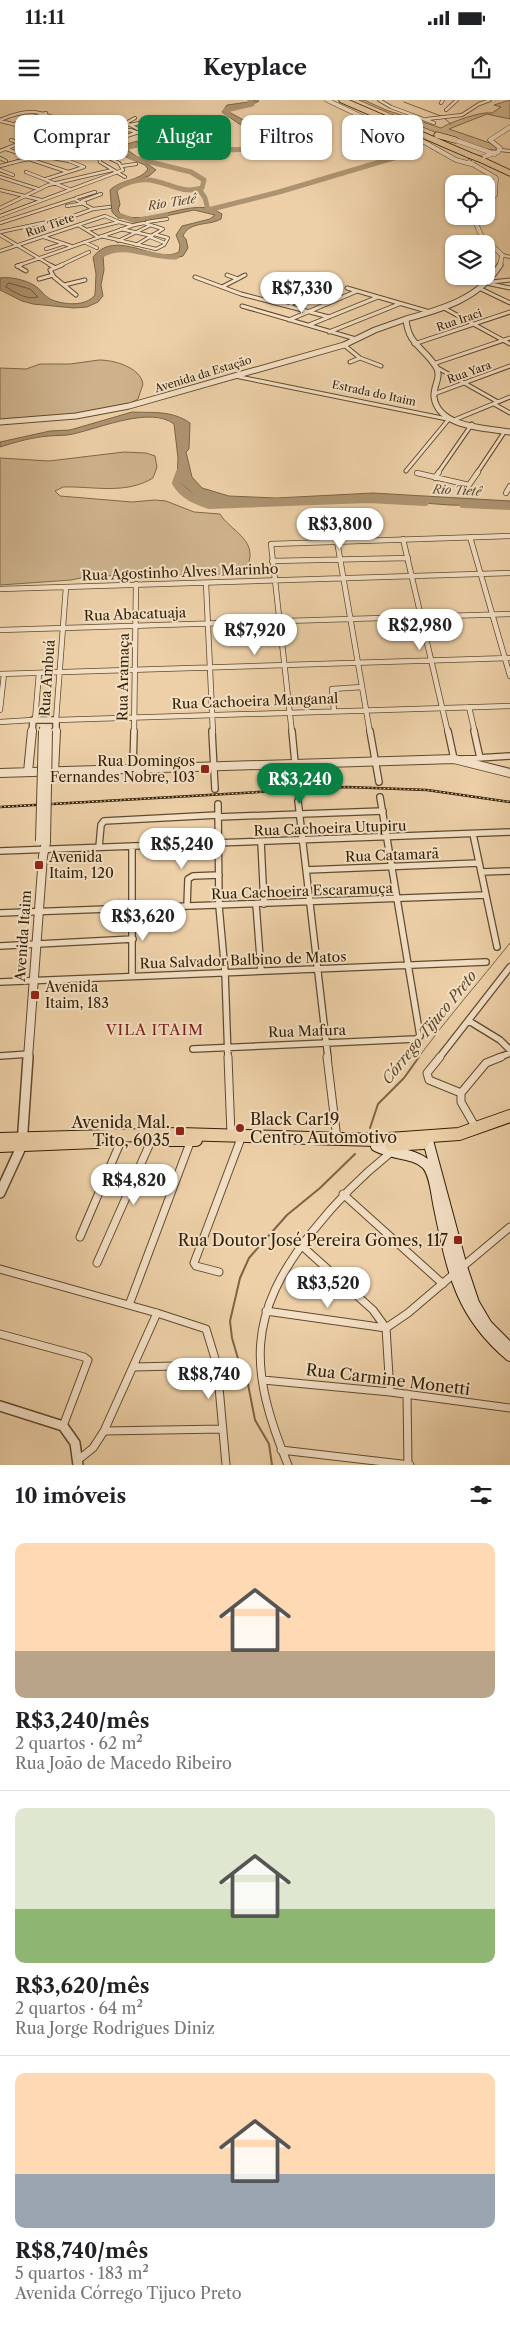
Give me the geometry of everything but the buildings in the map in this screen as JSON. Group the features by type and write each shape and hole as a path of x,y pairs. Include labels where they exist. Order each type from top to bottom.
{"highway":[{"path":"342,100 477,154 488,154 510,168"},
{"path":"353,100 442,137 452,143 468,160 482,160 510,174"},
{"path":"423,135 452,143"}],"main road":[{"path":"0,1146 22,1142 180,1134 376,1146 428,1143 442,1137 477,1129 510,1116"},
{"path":"0,1139 22,1142 235,1138 428,1143"},
{"path":"420,1160 426,1155 428,1143"},
{"path":"428,1143 459,1270 481,1317 510,1348"},
{"path":"376,1146 389,1154 420,1160 430,1169 474,1319 483,1331 510,1356"}],"street":[{"path":"327,100 359,115"},
{"path":"332,100 366,115"},
{"path":"379,100 391,107 434,123"},
{"path":"446,110 457,100"},
{"path":"427,119 462,115 479,104 490,100"},
{"path":"0,120 20,111 48,112 53,115"},
{"path":"40,115 48,112"},
{"path":"128,122 135,118"},
{"path":"0,120 13,124"},
{"path":"7,123 15,120"},
{"path":"130,125 138,123"},
{"path":"130,125 138,129"},
{"path":"497,152 490,140 504,129 510,128"},
{"path":"128,131 138,133"},
{"path":"128,136 138,133"},
{"path":"11,140 15,141"},
{"path":"423,141 460,161 497,152"},
{"path":"452,143 488,154"},
{"path":"0,151 15,145"},
{"path":"6,148 15,152"},
{"path":"468,160 497,152 510,151"},
{"path":"0,158 6,161"},
{"path":"454,158 468,160 491,175"},
{"path":"0,164 15,159"},
{"path":"0,164 15,159"},
{"path":"36,160 68,172"},
{"path":"46,179 84,167 63,160"},
{"path":"99,160 125,177"},
{"path":"112,160 122,166 136,164"},
{"path":"0,216 117,173 123,170 122,166"},
{"path":"0,170 13,174"},
{"path":"0,208 50,184 112,170"},
{"path":"26,172 46,179 50,184 70,189"},
{"path":"0,177 38,190"},
{"path":"495,177 495,195"},
{"path":"0,190 41,200"},
{"path":"0,223 95,192"},
{"path":"66,206 84,202 101,194"},
{"path":"75,199 84,202 93,209"},
{"path":"0,201 10,204"},
{"path":"0,234 71,217 93,209 110,207"},
{"name":"Rua Tiete","path":"0,251 105,216 119,222"},
{"path":"26,271 17,266 120,229 167,219"},
{"path":"87,230 119,222 131,226"},
{"path":"136,245 162,229 144,223"},
{"path":"78,225 99,237 156,249 164,244 168,238 120,229"},
{"path":"117,241 151,225"},
{"path":"477,225 481,235 502,255 510,257"},
{"path":"0,234 54,267"},
{"path":"43,236 72,247"},
{"path":"152,236 164,244"},
{"path":"84,242 97,248"},
{"path":"46,249 62,243"},
{"path":"76,295 64,286 50,270 89,252"},
{"name":"Avenida da Estação","path":"495,272 501,265 502,255"},
{"path":"39,279 53,275"},
{"path":"227,275 238,279"},
{"path":"222,287 245,275"},
{"path":"195,277 222,287 330,317"},
{"path":"64,286 85,280"},
{"path":"495,281 510,280"},
{"path":"495,284 510,288"},
{"name":"Avenida da Estação","path":"0,422 76,416 124,407 344,345 406,319 464,301 484,285"},
{"path":"270,287 300,296 290,306"},
{"path":"348,288 430,312"},
{"path":"481,288 510,303"},
{"path":"289,320 308,310 358,291"},
{"path":"308,326 378,297"},
{"path":"329,332 400,303"},
{"path":"242,306 356,339"},
{"path":"444,308 510,344"},
{"name":"Rua Iraci","path":"414,344 510,312"},
{"path":"406,319 406,330 414,344 434,366 510,413"},
{"path":"434,366 510,338"},
{"path":"344,345 360,358 381,366"},
{"path":"350,362 360,358"},
{"path":"434,366 438,376 434,394 438,407 450,419"},
{"name":"Rua Yara","path":"434,394 510,366"},
{"name":"Estrada do Itaim","path":"234,375 507,432"},
{"path":"406,471 450,419 510,397"},
{"path":"435,478 472,424"},
{"path":"417,473 469,485 507,432"},
{"path":"506,493 510,486"},
{"path":"295,763 271,545 337,541 510,536"},
{"path":"470,537 507,658 510,676"},
{"path":"403,539 442,707 457,759"},
{"path":"337,541 379,782"},
{"path":"272,561 408,558"},
{"name":"Rua Agostinho Alves Marinho","path":"0,589 510,574"},
{"path":"206,583 215,789"},
{"name":"Rua Aramaça","path":"133,769 136,584"},
{"name":"Rua Ambuá","path":"54,772 55,720 66,587"},
{"name":"Rua Abacatuaja","path":"0,630 510,614"},
{"path":"0,710 2,674 507,658"},
{"path":"28,772 39,673"},
{"path":"334,710 332,689 362,688"},
{"name":"Rua Cachoeira Manganal","path":"55,720 510,706"},
{"path":"469,707 480,758"},
{"path":"0,722 34,720 45,725 55,720"},
{"name":"Avenida Itaim","path":"0,1193 22,1142 43,847 45,725"},
{"path":"0,773 510,756"},
{"path":"457,759 510,773"},
{"path":"380,797 410,966"},
{"path":"298,801 337,1140"},
{"path":"218,804 219,906 235,1138 194,1263 196,1266 219,1272"},
{"path":"100,847 101,825 104,821 383,811"},
{"name":"Rua Cachoeira Utupiru","path":"0,851 43,847 303,841 510,832"},
{"path":"473,834 496,947"},
{"path":"261,842 264,904"},
{"path":"132,846 132,976"},
{"name":"Rua Catamarã","path":"306,870 479,863"},
{"path":"481,872 510,871"},
{"path":"187,906 188,878 218,875"},
{"name":"Rua Cachoeira Escaramuça","path":"0,913 486,895"},
{"path":"256,904 261,971"},
{"path":"0,946 133,939"},
{"name":"Rua Salvador Balbino de Matos","path":"0,982 486,962"},
{"name":"Rua Mafura","path":"193,1049 416,1039 420,1036 410,966"},
{"path":"461,1093 433,1082 426,1075 510,967"},
{"path":"469,1021 500,1040 510,1052 486,1063 461,1093 461,1102 477,1129"},
{"path":"0,1056 29,1054"},
{"path":"97,1264 151,1140"},
{"path":"129,1305 191,1140"},
{"path":"80,1237 120,1141"},
{"path":"288,1465 273,1429 259,1357 266,1311 282,1274 302,1246 343,1194 363,1174 389,1154"},
{"path":"343,1194 443,1284"},
{"path":"266,1311 386,1328 408,1313 510,1227"},
{"path":"302,1246 373,1310 386,1328 390,1392"},
{"path":"0,1269 204,1327 208,1332 217,1365 226,1465"},
{"path":"78,1462 93,1448 104,1431 157,1313"},
{"path":"0,1334 87,1359 88,1363 63,1426"},
{"path":"134,1367 217,1365"},
{"name":"Rua Carmine Monetti","path":"263,1380 390,1392 510,1408"},
{"path":"281,1450 409,1465 407,1394"},
{"path":"0,1406 63,1426 75,1443 78,1462"},
{"path":"104,1431 224,1429"}],"shaded area":[{"path":"359,100 364,100 401,115 387,112"},
{"path":"510,100 510,119 487,114 449,129 490,143 498,149 490,150 474,146 423,127 423,122 441,128 466,118 492,113 501,107 494,105"},
{"path":"99,360 119,363 137,373 143,384 138,399 123,406 89,413 0,420 0,368 26,369 40,364 70,364"},
{"path":"124,452 146,453 155,456 157,467 153,478 142,483 120,488 63,487 55,491 60,496 132,502 166,501 194,512 220,514 246,542 250,556 248,565 231,574 90,576 71,580 0,585 0,458 49,461"}],"water":[{"name":"Rio Tietê","path":"248,100 259,101 251,105 229,108 229,112 241,119 241,125 231,118 231,115 222,112 227,105 249,102"},
{"name":"Rio Tietê","path":"138,141 128,148 128,144"},
{"name":"Rio Tietê","path":"231,148 241,150 231,151"},
{"name":"Rio Tietê","path":"128,150 138,157 138,160 142,160 156,170 149,176 128,182 117,191 120,204 118,210 121,215 133,218 146,217 199,207 211,209 222,214 221,219 194,226 186,231 183,236 186,239 188,248 183,256 163,257 122,249 103,255 104,270 101,285 103,296 98,302 87,307 74,308 33,304 22,301 0,290 0,278 15,278 35,285 48,298 55,301 68,304 86,302 95,295 96,274 93,257 102,249 113,245 159,254 170,255 179,252 180,245 176,235 182,226 210,219 215,215 194,210 147,220 118,218 112,212 110,190 115,186 141,176 148,169 145,165 128,158"},
{"name":"Rio Tietê","path":"132,412 169,414 190,423 189,449 186,452 192,477 202,488 229,496 276,498 373,493 510,501 510,506 450,505 355,498 279,504 216,504 195,496 177,480 178,458 174,424 164,419 152,417 125,420 73,434 37,437 0,447 0,442 50,431 70,430"}],"waterway":[{"name":"Rio Tietê","path":"229,115 225,112 226,110 252,104 250,100"},
{"path":"404,102 441,116"},
{"path":"444,118 451,124"},
{"name":"Rio Tietê","path":"128,148 163,143 241,149"},
{"name":"Rio Tietê","path":"117,188 131,182 143,180 154,181 181,189 202,188 204,180 191,172 130,157"},
{"path":"0,165 16,160"},
{"path":"199,189 205,198 208,210 279,192 387,160"},
{"name":"Rio Tietê","path":"119,215 135,221 166,215"},
{"name":"Rio Tietê","path":"102,255 111,251 129,250 157,256 176,257"},
{"name":"Rio Tietê","path":"180,473 181,469"},
{"name":"Rio Tietê","path":"180,472 176,483 179,487 190,497 209,505 368,499 425,502"},
{"name":"Rio Tietê","path":"463,504 510,506"},
{"name":"Córrego Tijuco Preto","path":"418,1058 510,943"},
{"name":"Córrego Tijuco Preto","path":"370,1128 378,1104 404,1078 419,1057"},
{"name":"Córrego Tijuco Preto","path":"272,1465 269,1444 255,1420 247,1379 239,1362 232,1338 230,1321 240,1278 249,1258 287,1215 320,1188 355,1154"}],"railway":[{"path":"0,807 347,787 427,790 510,802"}],"place":[{"name":"Rua Domingos Fernandes Nobre, 103","path":"205,769"},
{"name":"Avenida Itaim, 120","path":"39,865"},
{"name":"Avenida Itaim, 183","path":"35,995"},
{"name":"Black Car19 Centro Automotivo","path":"240,1128"},
{"name":"Avenida Mal. Tito, 6035","path":"180,1131"},
{"name":"Rua Doutor José Pereira Gomes, 117","path":"458,1240"}],"district":[{"name":"VILA ITAIM","path":"155,1029"}]}
